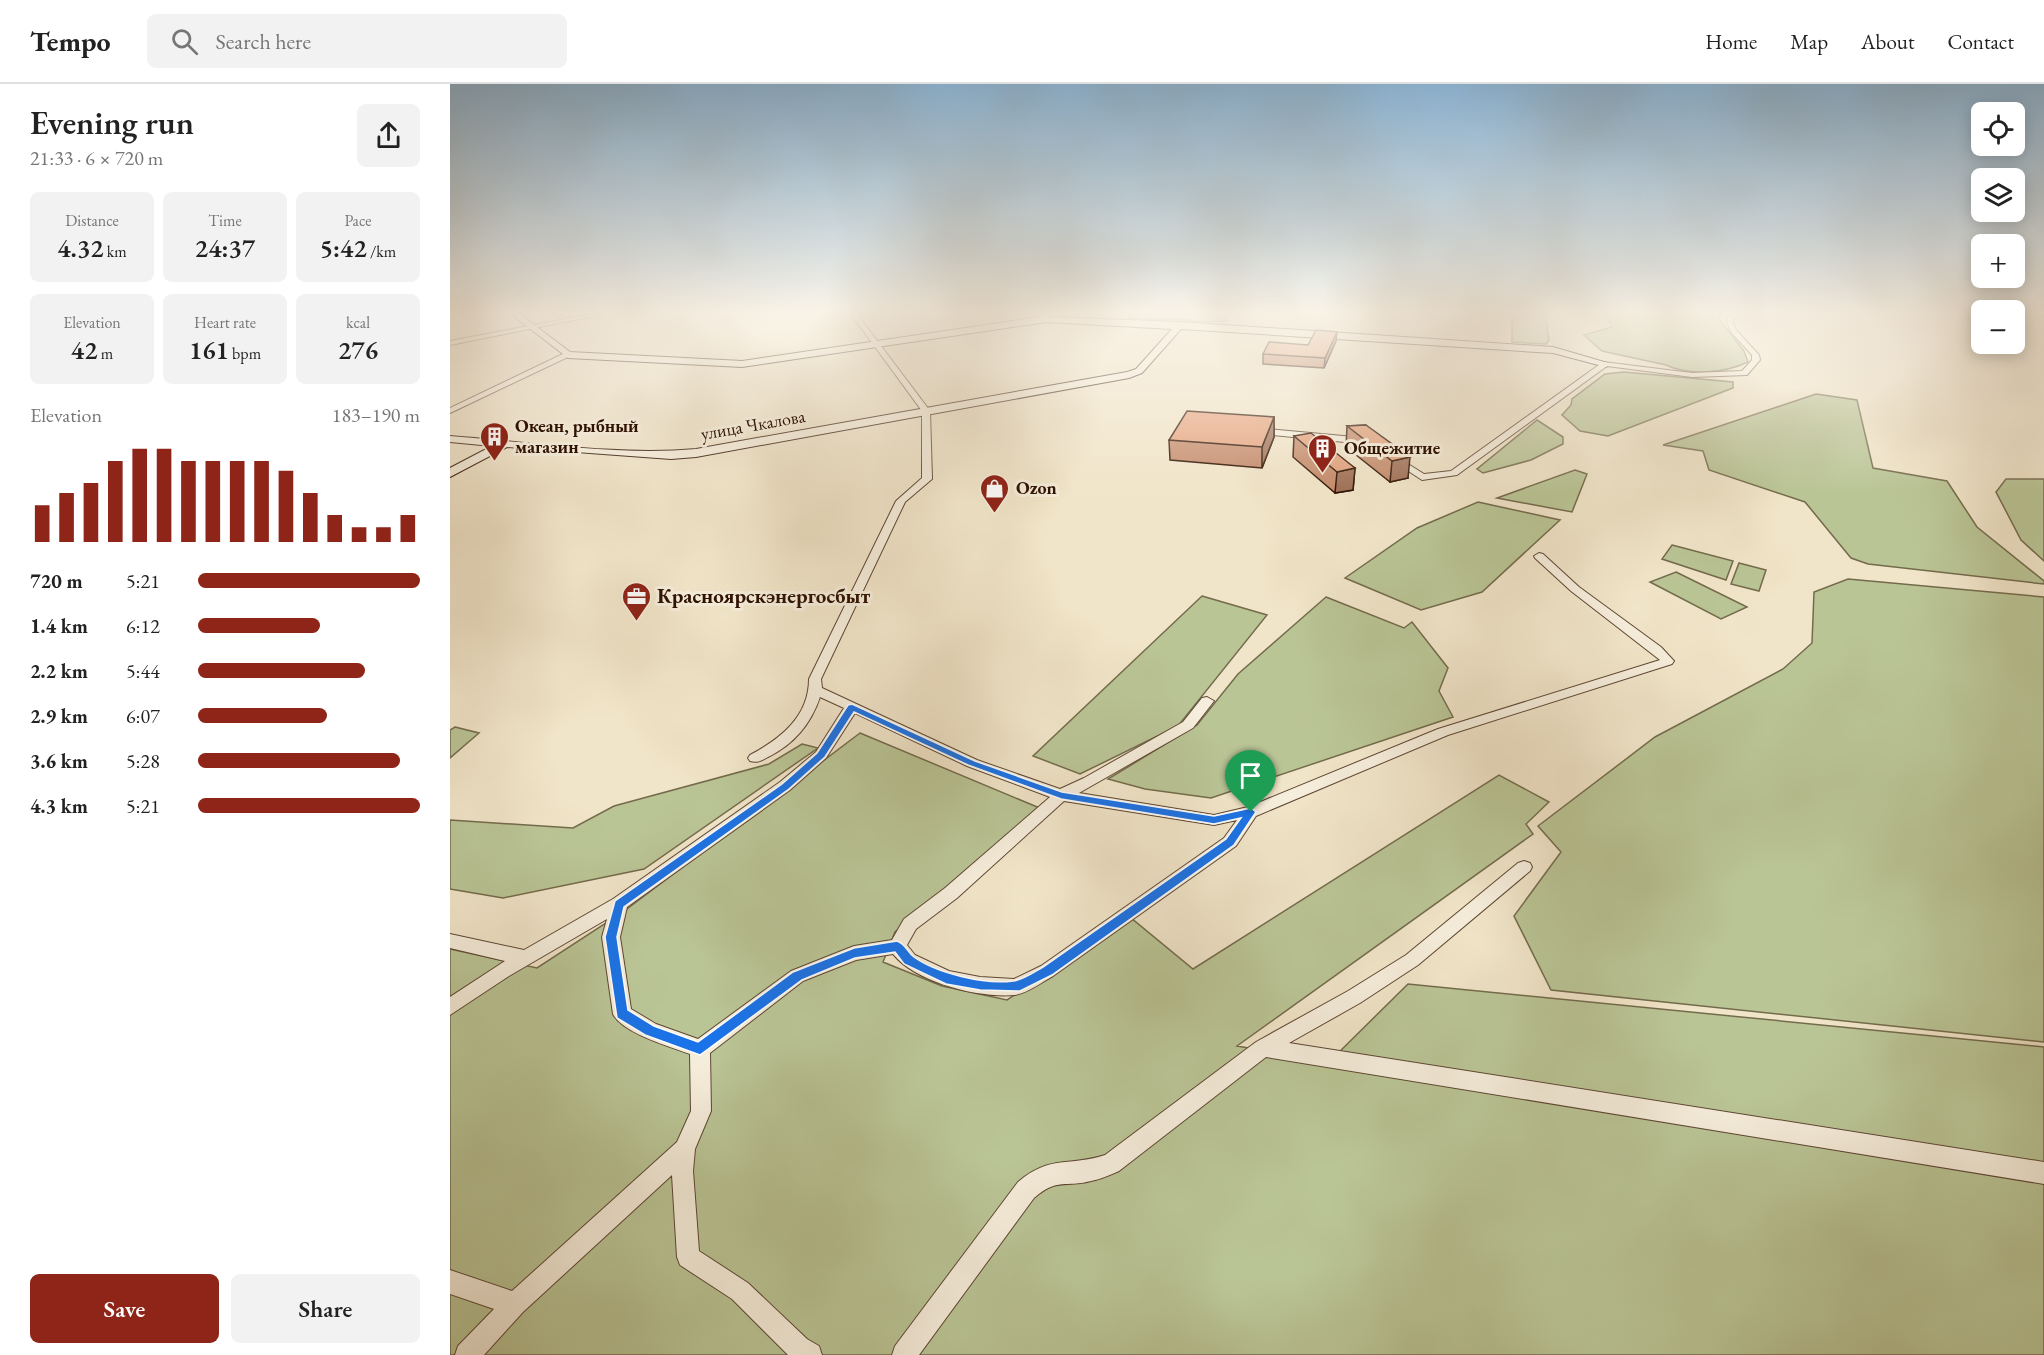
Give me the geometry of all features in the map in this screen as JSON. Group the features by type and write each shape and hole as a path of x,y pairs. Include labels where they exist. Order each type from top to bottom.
{"main road":[{"name":"улица Чкалова","path":"450,439 600,451 685,454 1136,373"},
{"path":"450,473 506,443"}],"street":[{"path":"450,411 529,373"},
{"path":"755,758 783,743 802,721 816,690 815,679 901,501 927,479 926,411 897,373"},
{"path":"1386,453 1422,477 1454,472 1593,373"},
{"path":"1665,373 1741,373"},
{"path":"1246,430 1368,441 1377,447"},
{"path":"816,690 972,763 1061,795 1214,820 1251,812 1443,732 1668,661 1657,650 1575,589 1539,556"},
{"path":"897,946 910,924 951,894 1061,795 1089,782 1188,725 1207,701"},
{"path":"450,1007 525,958 619,904 786,786 821,755 852,707"},
{"path":"897,946 909,960 946,978 980,985 1016,987 1047,971 1230,842 1251,812"},
{"path":"903,1355 1026,1190 1040,1178 1055,1173 1090,1171 1111,1164 1263,1048 1354,997 1412,960 1524,867"},
{"path":"619,904 611,937 622,1014 649,1030 700,1049"},
{"path":"450,941 525,958"},
{"path":"700,1049 797,976 854,953 897,946"},
{"path":"1263,1048 2044,1173"},
{"path":"700,1049 701,1112 684,1149 682,1171 688,1257 740,1291 798,1348 810,1355"},
{"path":"467,1355 515,1304 684,1149"},
{"path":"450,1282 515,1304"}],"green space":[{"path":"1638,373 1733,382 1733,388 1608,436 1580,431 1562,415 1571,405 1572,399 1605,374"},
{"path":"1816,394 1857,400 1873,468 1947,481 1977,527 2044,581 2044,584 1868,564 1851,558 1805,502 1709,470 1703,451 1663,445"},
{"path":"1537,420 1563,437 1563,444 1531,460 1483,473 1477,469"},
{"path":"1575,470 1587,474 1572,512 1497,498"},
{"path":"2006,479 2044,479 2044,561 2021,540 1996,492"},
{"path":"1478,502 1560,520 1482,592 1421,610 1345,578 1417,528"},
{"path":"1672,545 1733,561 1726,580 1662,559"},
{"path":"1739,563 1766,570 1759,591 1731,584"},
{"path":"1676,572 1747,607 1721,619 1650,582"},
{"path":"1848,579 2044,597 2044,1042 1551,990 1514,916 1561,852 1538,826 1655,737 1783,669 1812,643 1814,592"},
{"path":"1202,596 1267,615 1178,726 1080,774 1033,756"},
{"path":"1326,597 1404,628 1412,622 1448,668 1439,691 1453,717 1211,798 1145,789 1108,779 1197,725 1238,674"},
{"path":"455,727 479,733 450,758 450,730"},
{"path":"860,733 1042,809 895,932 883,962 942,986 1007,1000 1131,918 1193,969 1499,775 1549,802 1526,824 1533,834 1237,1046 1329,1062 1408,984 2044,1047 2044,1355 450,1355 450,949 537,968 623,912"},
{"path":"802,744 818,748 644,869 503,898 450,889 450,820 573,828 614,806 769,764"}],"building":[{"path":"1187,411 1274,417 1262,447 1169,440"},
{"path":"1366,425 1410,457 1392,461 1347,426"},
{"path":"1311,433 1355,468 1337,472 1294,436"}],"place":[{"name":"Океан, рыбный магазин","path":"494,462"},
{"name":"Общежитие","path":"1323,474"},
{"name":"Ozon","path":"995,514"},
{"name":"Красноярскэнергосбыт","path":"636,622"}],"route":[{"path":"852,707 972,763 1061,795 1214,820 1251,812 1230,842 1047,971 1016,987 980,985 946,978 909,960 897,946 854,953 797,976 700,1049 649,1030 622,1014 611,937 619,904 786,786 821,755 852,707"}]}
